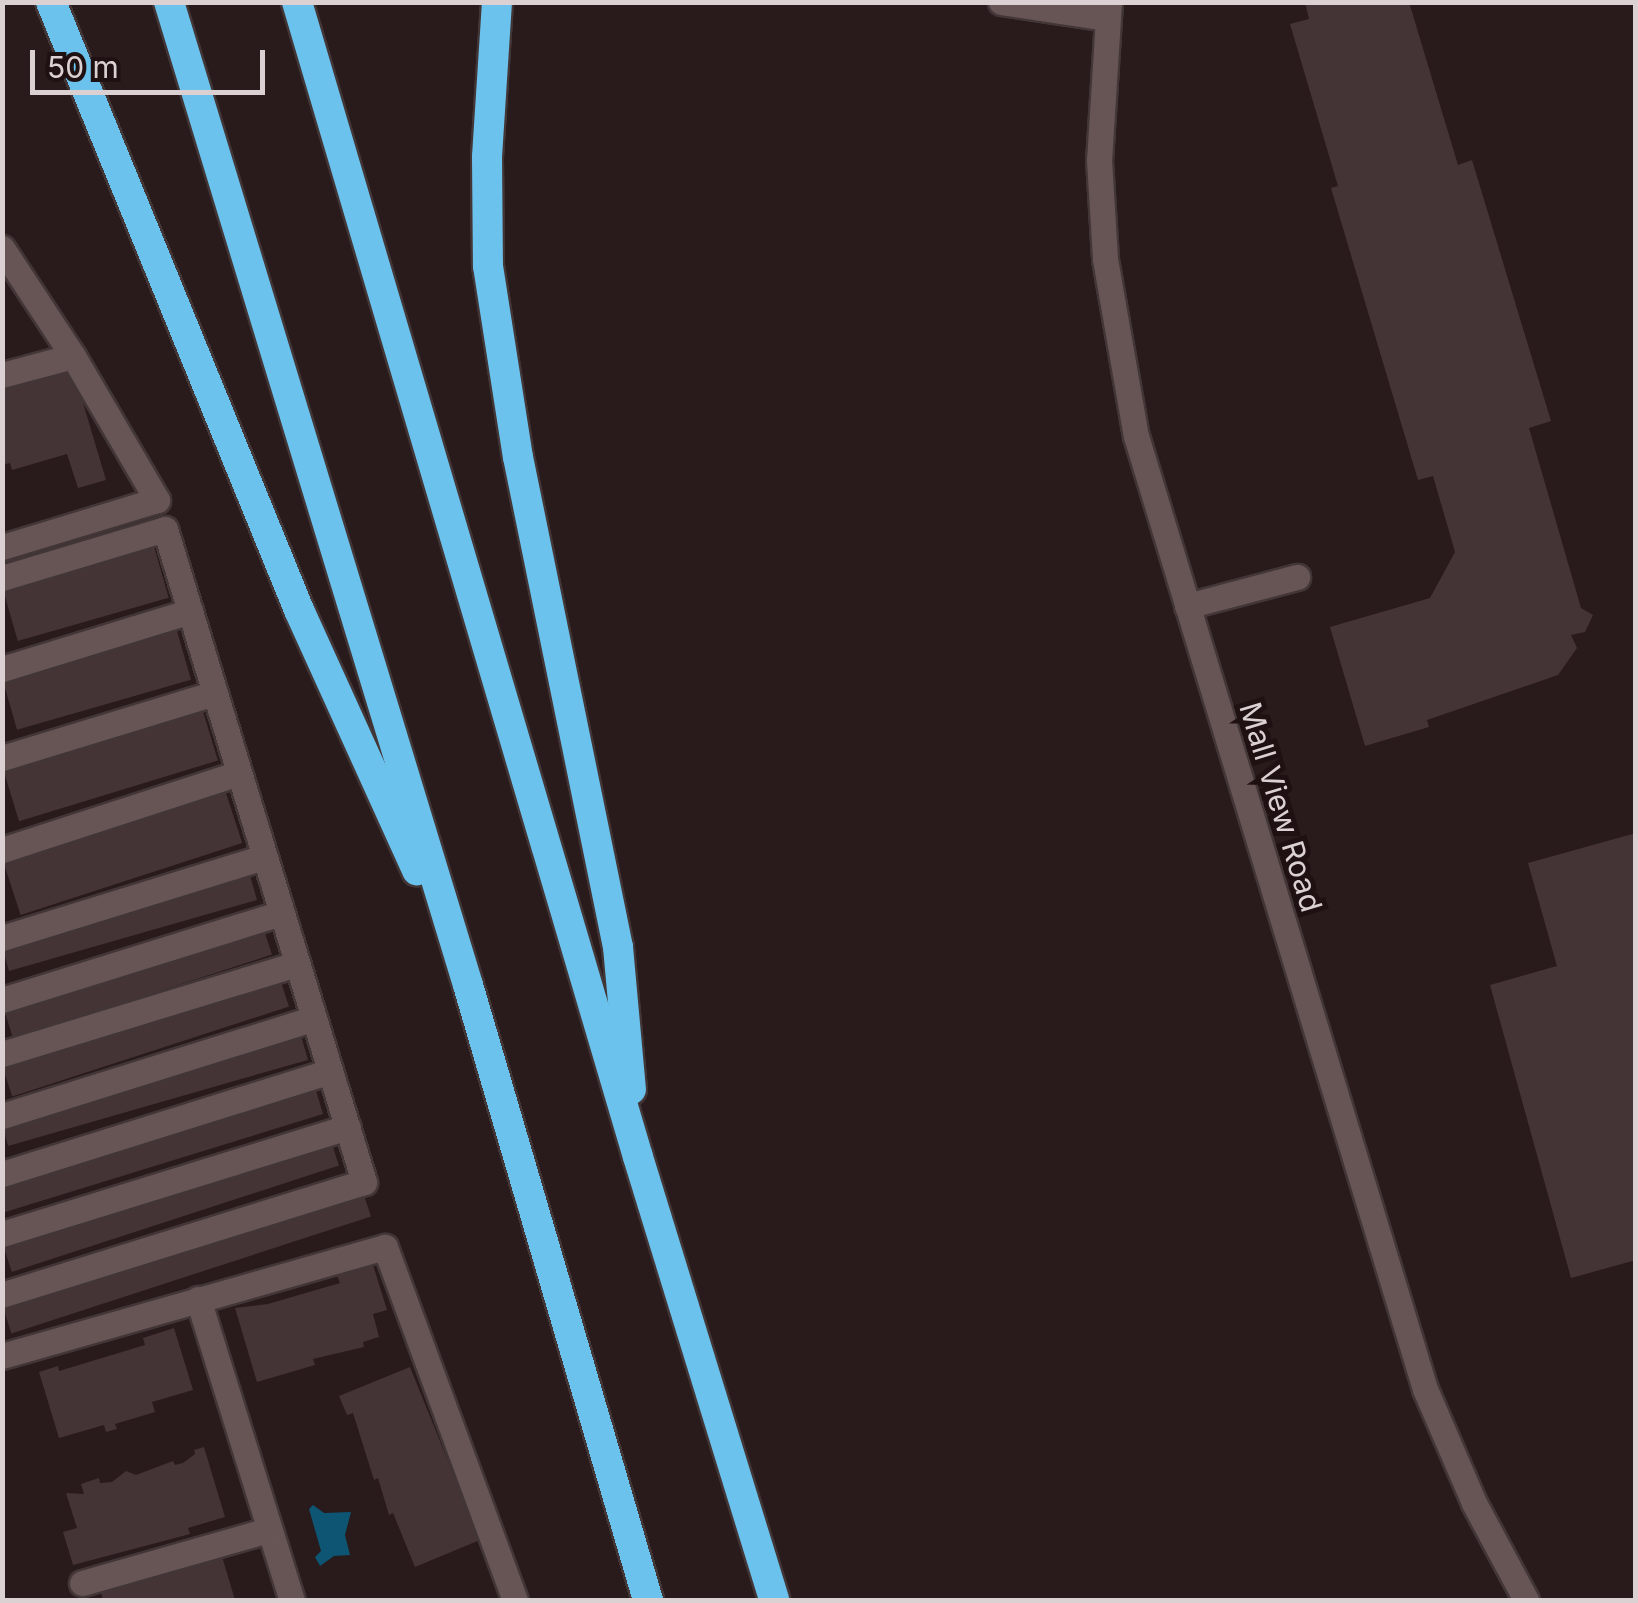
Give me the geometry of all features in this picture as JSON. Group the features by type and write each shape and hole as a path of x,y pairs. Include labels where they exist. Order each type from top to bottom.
{"highway":[{"path":"51,2 300,610 468,985"},
{"path":"169,2 468,985 648,1600"},
{"path":"297,2 638,1157 774,1600"},
{"path":"497,2 487,156 488,266 522,476 618,947 638,1157"}],"street":[{"path":"1000,2 1108,10"},
{"name":"Mall View Road","path":"1108,10 1099,160 1104,259 1136,436 1425,1389 1474,1503 1526,1600"},
{"path":"2,248 73,356 157,500 2,546"},
{"path":"2,375 73,356"},
{"path":"2,578 165,529 364,1182 2,1295"},
{"path":"1188,606 1296,577"},
{"path":"2,669 190,611"},
{"path":"2,758 214,694"},
{"path":"2,850 239,773"},
{"path":"2,938 264,857"},
{"path":"2,1000 281,912"},
{"path":"2,1054 297,964"},
{"path":"2,1116 314,1018"},
{"path":"2,1174 330,1071"},
{"path":"2,1234 348,1127"},
{"path":"2,1356 385,1247 514,1600"},
{"path":"198,1299 292,1600"},
{"path":"82,1583 268,1530"}],"water":[{"path":"313,1505 324,1513 351,1512 345,1535 350,1555 334,1556 320,1566 315,1557 321,1551 309,1509"}],"building":[{"path":"1305,2 1409,2 1458,165 1472,160 1551,421 1529,428 1581,608 1593,615 1585,632 1571,635 1577,648 1558,675 1427,720 1429,727 1365,746 1330,627 1430,598 1455,552 1433,476 1418,480 1331,188 1338,186 1290,24 1309,19"},
{"path":"65,372 78,386 106,480 78,488 67,454 12,470 10,463 2,465 2,390"},
{"path":"153,543 169,598 18,641 2,586"},
{"path":"175,624 191,680 17,730 2,674"},
{"path":"201,705 218,760 19,821 2,766"},
{"path":"224,787 242,843 21,915 2,859"},
{"path":"1636,833 1636,1260 1571,1278 1490,985 1557,966 1528,863"},
{"path":"249,872 257,900 9,971 2,943"},
{"path":"263,927 272,955 13,1039 4,1011"},
{"path":"280,979 289,1007 12,1097 3,1069"},
{"path":"300,1032 308,1060 8,1146 2,1117"},
{"path":"314,1084 323,1114 2,1213 2,1184"},
{"path":"330,1138 339,1166 12,1272 3,1244"},
{"path":"362,1189 371,1217 11,1333 3,1306"},
{"path":"373,1265 387,1310 373,1314 379,1337 363,1342 364,1347 313,1359 315,1365 257,1382 235,1308 268,1304 340,1283 337,1275"},
{"path":"174,1328 193,1390 152,1402 155,1412 115,1424 117,1429 106,1432 104,1425 59,1438 39,1372 58,1366 59,1371 145,1345 143,1338"},
{"path":"410,1367 480,1540 415,1567 393,1513 389,1515 378,1478 374,1480 353,1413 347,1415 339,1396"},
{"path":"204,1447 225,1517 188,1528 190,1534 73,1565 63,1532 77,1528 66,1493 84,1494 81,1484 99,1478 100,1483 112,1482 126,1471 136,1475 173,1461 175,1465 183,1463 195,1454 194,1450"},
{"path":"221,1553 235,1600 103,1600 100,1589"}]}
